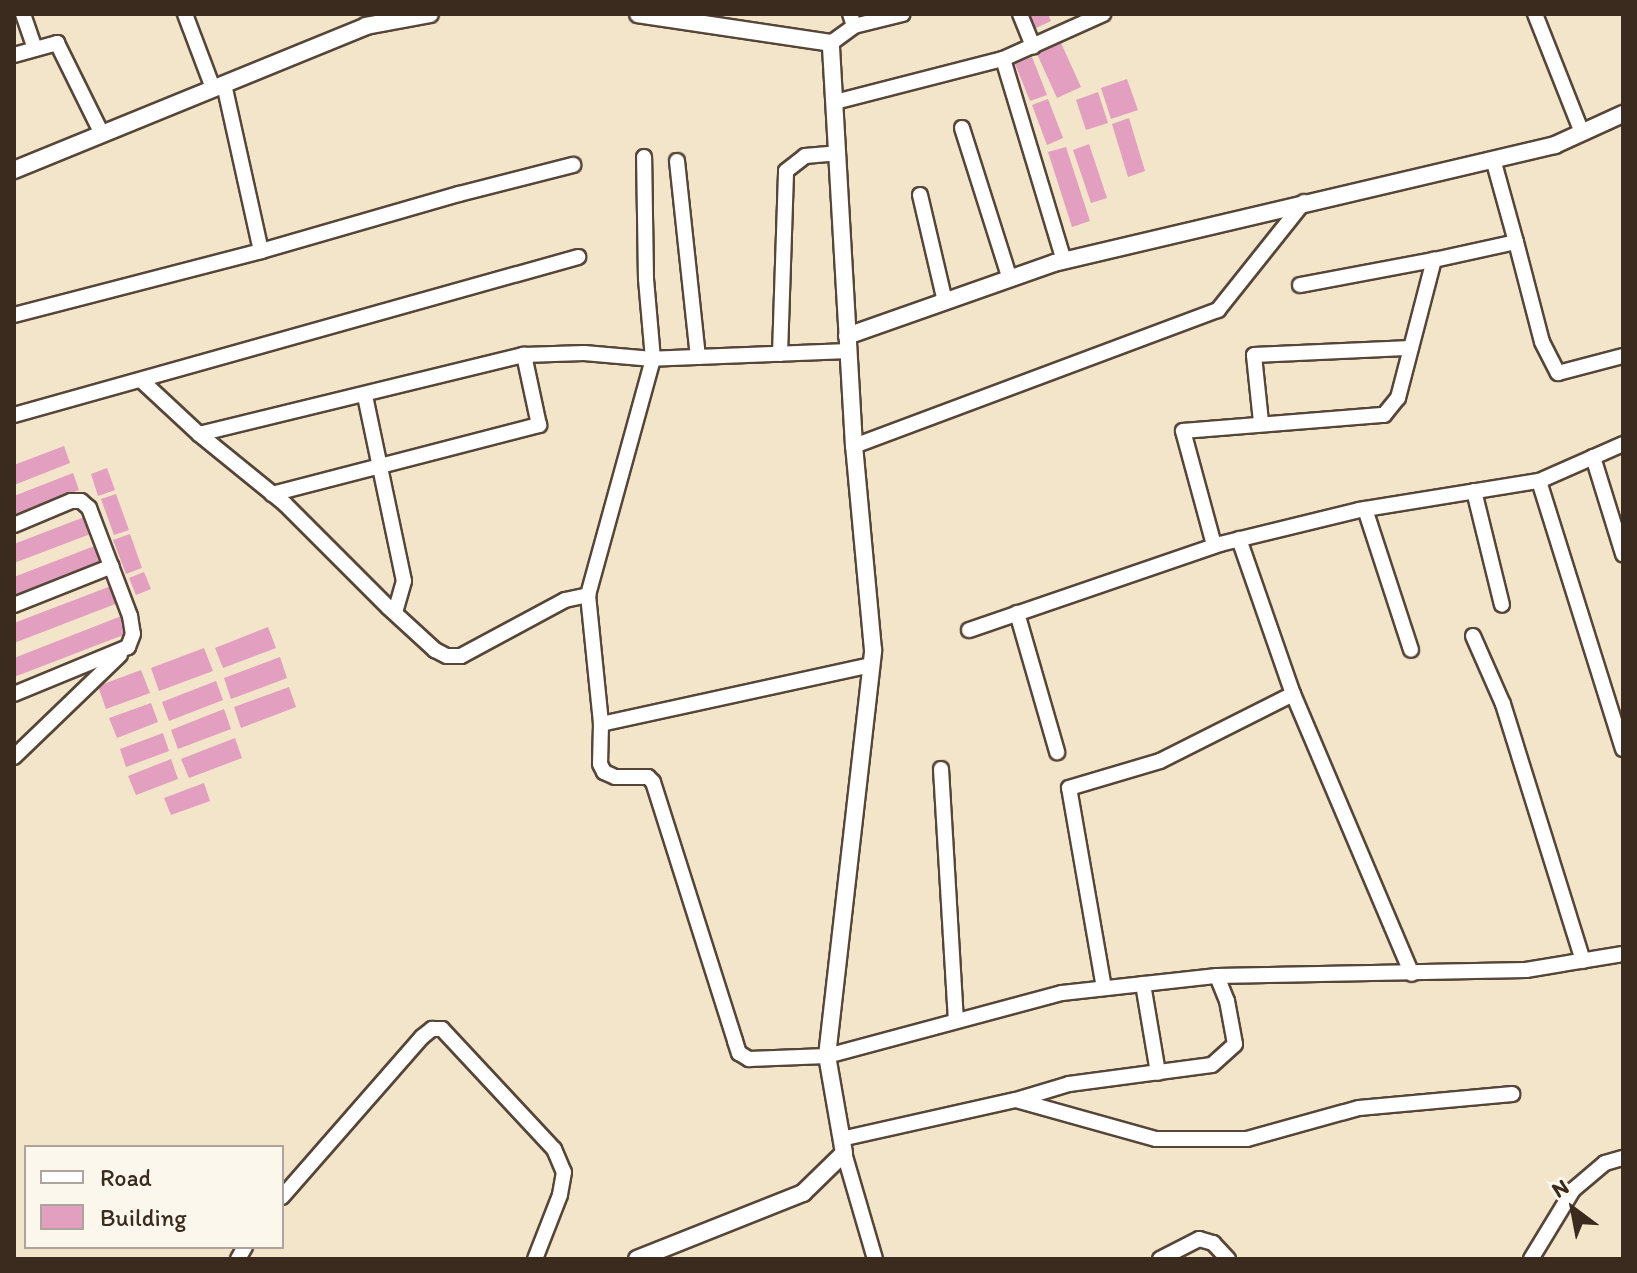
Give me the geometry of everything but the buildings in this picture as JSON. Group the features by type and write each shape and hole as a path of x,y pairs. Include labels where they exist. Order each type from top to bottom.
{"street":[{"path":"23,14 35,49"},
{"path":"185,14 218,86 261,251"},
{"path":"14,170 377,19 430,14"},
{"path":"638,14 831,43 859,19 903,14"},
{"path":"1020,14 1033,46"},
{"path":"835,102 1003,59 1103,14"},
{"path":"1535,14 1582,133"},
{"path":"14,55 57,43 102,134"},
{"path":"831,43 854,446 873,650 827,1056 842,1146 875,1259"},
{"path":"1003,59 1064,261"},
{"path":"199,434 524,355 584,353 653,359 780,354 848,344 945,302 1064,261 1555,145 1623,114"},
{"path":"962,128 1010,279"},
{"path":"780,354 786,171 805,156 837,153"},
{"path":"644,157 646,279 653,359 588,595 601,724 600,764 604,772 615,777 641,775 653,782 739,1053 749,1059 827,1056 1062,993 1104,988 1217,976 1526,970 1623,954"},
{"path":"1493,159 1542,342 1558,373 1623,356"},
{"path":"677,161 698,357"},
{"path":"14,315 573,165"},
{"path":"920,195 945,302"},
{"path":"854,446 1218,310 1304,202"},
{"path":"1300,285 1516,242"},
{"path":"14,415 142,381 308,330 578,257"},
{"path":"1214,545 1183,431 1261,422 1384,415 1398,398 1434,260"},
{"path":"1261,422 1254,355 1411,348"},
{"path":"272,494 539,425 524,355"},
{"path":"142,381 199,434 272,494 435,650 447,656 461,656 548,607 588,595"},
{"path":"365,396 404,581 395,613"},
{"path":"969,630 1214,545 1365,509 1539,481 1623,444"},
{"path":"1593,457 1623,554"},
{"path":"1539,481 1623,749"},
{"path":"1474,491 1502,605"},
{"path":"14,525 71,501 81,501 89,508 130,616 133,634 128,647 14,757"},
{"path":"1365,509 1411,650"},
{"path":"1239,539 1293,694 1412,974"},
{"path":"14,605 112,566"},
{"path":"1017,613 1057,752"},
{"path":"1473,636 1503,704 1583,961"},
{"path":"14,694 128,647"},
{"path":"601,724 871,665"},
{"path":"1104,988 1069,788 1160,761 1293,694"},
{"path":"941,769 956,1021"},
{"path":"637,1259 803,1193 842,1146 1069,1084 1212,1065 1235,1044 1227,1001 1217,976"},
{"path":"1143,984 1158,1073"},
{"path":"284,1195 422,1037 432,1029 442,1029 554,1149 564,1172 560,1195 535,1259"},
{"path":"1016,1100 1156,1139 1247,1139 1359,1108 1512,1094"},
{"path":"1531,1259 1573,1190 1605,1163 1623,1158"},
{"path":"1160,1259 1199,1239 1213,1243 1228,1259"}]}
